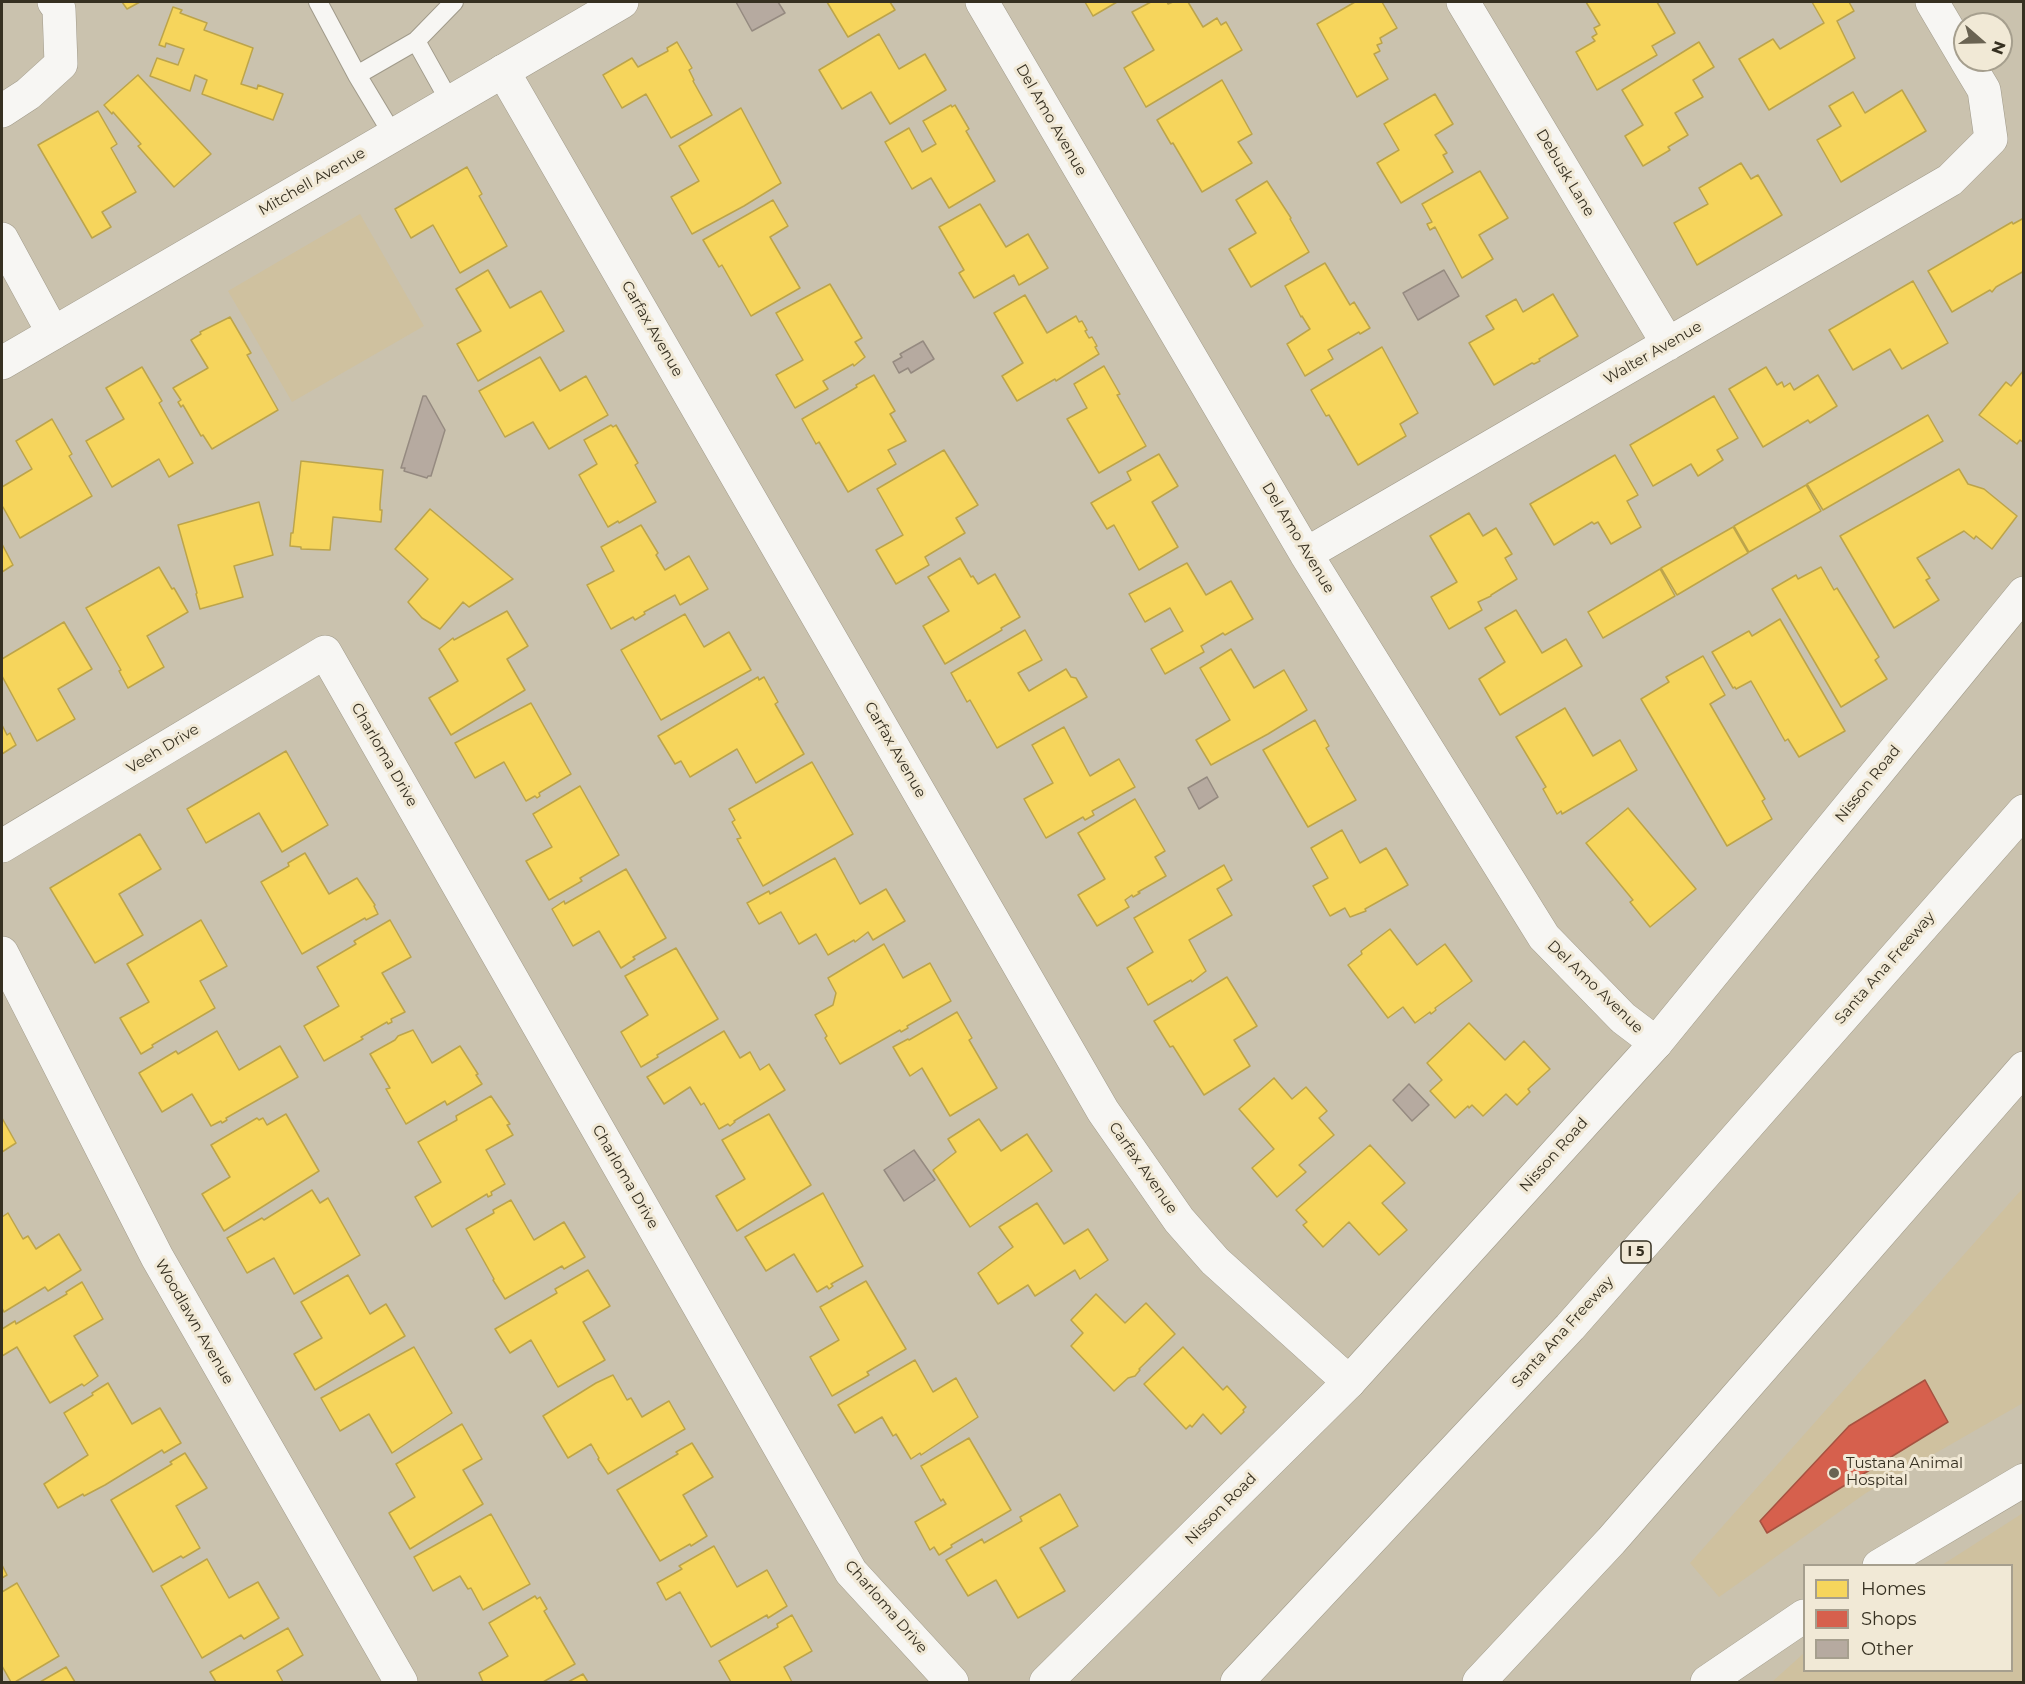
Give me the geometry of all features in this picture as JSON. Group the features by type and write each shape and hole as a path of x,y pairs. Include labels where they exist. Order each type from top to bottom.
{"main road":[{"path":"2,111 28,94 62,64 59,9 54,2"},
{"name":"Mitchell Avenue","path":"2,363 622,2"},
{"name":"Del Amo Avenue","path":"982,2 1306,554 1544,937 1623,1018 1656,1043"},
{"name":"Debusk Lane","path":"1463,2 1668,344"},
{"path":"1932,2 1953,37"},
{"name":"Carfax Avenue","path":"503,71 1103,1111 1179,1220 1215,1261 1349,1382"},
{"name":"Walter Avenue","path":"1306,554 1950,180 1991,139 1984,90 1974,72"},
{"path":"2,239 53,333"},
{"name":"Nisson Road","path":"1047,1683 1349,1382 1656,1043 2024,593"},
{"name":"Veeh Drive","path":"2,846 325,652"},
{"name":"Charloma Drive","path":"325,652 851,1572 952,1683"},
{"name":"Santa Ana Freeway","path":"1237,1683 1570,1327 2024,811"},
{"name":"Woodlawn Avenue","path":"2,953 157,1257 401,1683"},
{"path":"1479,1683 1611,1541 2024,1068"},
{"path":"1882,1564 2024,1480"},
{"path":"1707,1683 1803,1617"}],"lane":[{"path":"318,2 357,75 393,135"},
{"path":"357,75 416,41 454,2"},
{"path":"416,41 450,102"}],"shaded area":[{"path":"360,214 424,326 292,402 228,291"},
{"path":"2023,1188 2023,1403 1866,1493 1719,1597 1690,1563"},
{"path":"2023,1513 2023,1682 1772,1682 1803,1654 1803,1672 2013,1672 2013,1564 1944,1564"}],"building: Homes":[{"path":"122,2 140,2 127,9"},
{"path":"827,2 890,2 895,10 848,37"},
{"path":"1085,2 1117,2 1093,16"},
{"path":"1151,2 1167,2 1168,4 1188,2 1203,27 1217,18 1221,25 1226,22 1242,50 1146,107 1124,68 1154,50 1132,12"},
{"path":"1355,2 1382,2 1397,28 1380,38 1382,43 1377,45 1380,51 1374,54 1388,79 1357,97 1317,24"},
{"path":"1586,2 1657,2 1675,33 1652,46 1657,55 1597,90 1576,52 1595,41 1592,37 1597,34 1594,28 1600,25"},
{"path":"1812,2 1849,2 1854,11 1837,21 1855,58 1769,110 1739,59 1773,39 1780,49 1824,23"},
{"path":"173,7 182,10 180,13 207,23 204,30 253,48 241,84 257,89 258,85 283,94 273,120 202,94 207,80 195,75 190,91 150,76 157,58 178,65 184,49 166,43 165,47 159,45"},
{"path":"879,34 899,69 925,54 946,90 890,124 871,92 842,109 819,70"},
{"path":"677,42 692,68 689,70 693,81 712,115 671,138 646,94 622,108 603,75 632,58 638,67 668,51 667,48"},
{"path":"1699,42 1714,67 1693,80 1703,97 1675,113 1688,135 1668,147 1670,150 1643,166 1625,136 1643,125 1622,90"},
{"path":"138,75 211,154 174,187 138,146 141,144 104,105"},
{"path":"1222,80 1252,134 1238,142 1252,163 1202,192 1157,120"},
{"path":"1902,90 1926,131 1841,182 1817,140 1841,126 1829,106 1853,92 1865,113"},
{"path":"1435,94 1453,124 1435,135 1447,153 1443,155 1453,172 1401,203 1377,163 1399,150 1384,124"},
{"path":"951,105 952,107 955,105 969,129 966,131 995,181 949,208 931,178 912,189 885,142 909,128 922,152 936,144 923,121"},
{"path":"741,108 781,183 692,234 671,197 699,181 679,146"},
{"path":"98,111 117,144 111,148 136,192 102,212 111,227 92,238 38,145"},
{"path":"1741,163 1751,179 1758,175 1782,215 1697,265 1674,223 1708,204 1699,188"},
{"path":"467,167 482,194 479,196 507,246 460,273 433,225 411,238 395,209"},
{"path":"1480,171 1508,218 1479,235 1493,259 1462,278 1435,227 1430,230 1427,224 1432,222 1422,204"},
{"path":"1267,181 1291,218 1309,252 1251,287 1229,249 1256,233 1236,200"},
{"path":"773,200 788,226 770,237 800,288 751,316 722,265 719,267 703,240"},
{"path":"980,204 1006,247 1028,234 1048,268 1019,285 1014,275 974,298 959,273 964,270 939,227"},
{"path":"2024,218 2024,271 1996,287 1992,292 1990,290 1952,312 1928,271 2012,222 2013,224"},
{"path":"1325,263 1350,305 1354,302 1370,328 1328,350 1333,359 1305,376 1287,344 1310,329 1285,286"},
{"path":"488,270 510,308 541,291 564,331 478,381 457,344 481,331 456,289"},
{"path":"1913,281 1948,343 1902,369 1890,349 1853,370 1829,330"},
{"path":"830,284 862,338 855,342 865,357 854,366 853,364 823,381 828,389 795,408 776,375 803,360 776,313"},
{"path":"1553,294 1578,336 1539,359 1540,361 1532,363 1494,385 1469,343 1494,329 1486,316 1516,299 1523,312"},
{"path":"1025,295 1047,333 1076,316 1079,322 1082,321 1089,338 1092,337 1099,354 1056,381 1055,379 1017,401 1002,376 1023,363 994,313"},
{"path":"230,317 251,353 247,355 278,410 212,449 203,435 201,436 183,405 181,407 178,402 181,400 173,388 208,368 191,340 201,334 200,332"},
{"path":"1382,347 1418,413 1400,424 1406,436 1358,465 1329,415 1326,416 1311,390"},
{"path":"540,357 560,391 586,376 608,415 549,449 533,422 505,437 479,391"},
{"path":"1104,366 1120,394 1117,395 1146,446 1099,473 1067,419 1087,408 1074,384"},
{"path":"142,367 162,401 159,403 193,463 169,477 159,459 112,487 86,441 124,419 106,388"},
{"path":"1766,367 1777,385 1782,382 1784,387 1790,383 1794,390 1818,375 1837,406 1810,423 1808,420 1763,447 1729,389"},
{"path":"2023,371 2024,443 2020,440 2017,444 1979,415 2006,382 2011,386"},
{"path":"874,375 895,411 890,414 906,441 888,450 896,464 848,492 819,442 816,444 802,419"},
{"path":"1714,396 1738,438 1717,450 1723,460 1698,476 1691,464 1653,486 1630,445"},
{"path":"1928,415 1943,441 1823,510 1807,484"},
{"path":"52,419 72,454 69,456 92,496 20,538 2,508 2,487 32,469 16,441"},
{"path":"611,425 613,427 616,425 638,463 635,465 656,502 608,527 579,475 597,464 584,440"},
{"path":"944,450 978,505 956,518 965,533 925,557 929,565 896,584 876,550 903,535 877,489"},
{"path":"1159,454 1178,486 1152,502 1178,547 1139,570 1114,525 1107,529 1091,503 1131,480 1127,472"},
{"path":"1615,455 1638,495 1627,501 1641,527 1611,544 1598,522 1594,524 1592,522 1554,545 1530,504"},
{"path":"301,461 383,470 381,522 333,517 330,550 301,549 301,547 290,546"},
{"path":"1959,469 1968,484 1984,489 2017,516 1992,549 1976,536 1974,539 1964,531 1917,558 1930,578 1926,580 1939,600 1894,628 1840,536"},
{"path":"1806,485 1821,511 1749,552 1734,526"},
{"path":"259,502 273,555 234,566 243,597 200,609 178,525"},
{"path":"430,509 513,579 469,607 463,602 440,629 422,618 408,602 428,579 395,549"},
{"path":"1469,513 1483,536 1496,528 1512,554 1505,558 1517,579 1478,602 1482,610 1449,629 1431,597 1457,582 1430,536"},
{"path":"641,525 658,553 656,555 665,570 689,556 708,589 680,605 675,595 644,612 645,614 635,620 633,617 611,629 587,585 614,571 601,547"},
{"path":"1733,527 1748,553 1677,595 1661,568"},
{"path":"2,544 13,565 2,572"},
{"path":"960,558 978,584 995,574 1020,617 945,664 923,626 949,611 928,577"},
{"path":"1187,563 1206,595 1231,581 1253,619 1201,646 1204,652 1165,674 1151,649 1183,631 1170,608 1145,622 1129,594"},
{"path":"159,567 188,612 147,636 164,667 128,688 119,671 121,670 86,608"},
{"path":"1821,567 1834,590 1837,588 1879,657 1875,660 1887,679 1841,707 1772,589 1796,575 1798,579"},
{"path":"1660,569 1675,596 1603,638 1588,612"},
{"path":"1516,610 1542,653 1566,639 1582,666 1500,715 1479,679 1505,662 1485,628"},
{"path":"507,611 528,646 507,659 525,690 451,735 429,698 458,681 439,649 453,638 454,640"},
{"path":"685,614 704,647 729,632 751,670 661,720 621,650"},
{"path":"1780,619 1845,731 1799,757 1788,739 1785,741 1751,681 1736,689 1733,688 1712,652 1749,631 1752,636"},
{"path":"64,622 92,669 58,689 75,719 37,741 2,676 2,659"},
{"path":"1025,630 1042,660 1018,673 1029,691 1066,669 1071,677 1076,678 1087,697 997,748 970,700 967,702 951,673"},
{"path":"1231,649 1254,688 1284,670 1307,710 1211,765 1196,740 1230,720 1200,668"},
{"path":"1703,656 1725,695 1710,704 1765,799 1762,801 1772,819 1727,846 1641,699 1669,682 1666,677"},
{"path":"758,677 759,680 764,677 778,702 775,704 804,754 756,783 737,749 690,777 681,761 675,764 658,736"},
{"path":"531,703 571,774 539,793 540,796 537,798 535,796 526,801 504,762 475,778 455,743"},
{"path":"1565,708 1593,756 1620,740 1637,770 1562,814 1561,811 1557,814 1543,789 1546,787 1516,737"},
{"path":"1315,720 1329,746 1326,748 1356,800 1308,827 1263,750"},
{"path":"2,725 7,735 10,733 16,745 2,754"},
{"path":"1064,727 1090,776 1119,759 1135,787 1092,811 1094,815 1085,820 1083,817 1046,838 1024,799 1053,783 1032,745"},
{"path":"286,751 328,825 282,852 259,813 206,843 187,809"},
{"path":"812,762 853,834 763,886 737,839 741,838 732,822 735,820 729,809"},
{"path":"580,786 619,855 580,878 582,881 549,900 526,861 552,847 533,814"},
{"path":"1135,799 1165,851 1155,857 1166,876 1125,900 1129,907 1097,926 1078,895 1105,879 1078,833"},
{"path":"1628,808 1696,889 1650,927 1630,902 1633,900 1586,843"},
{"path":"1342,830 1360,863 1386,848 1408,885 1365,909 1366,911 1350,917 1345,908 1330,916 1313,886 1328,878 1311,848"},
{"path":"140,834 161,869 119,894 143,935 95,963 50,888"},
{"path":"305,853 329,894 357,878 375,905 378,914 366,920 365,918 302,954 261,882 289,866 288,863"},
{"path":"835,858 860,904 886,889 905,921 873,940 868,932 855,942 854,940 828,955 816,934 799,944 781,912 759,924 747,903 769,891 770,894"},
{"path":"1224,865 1232,880 1217,889 1232,915 1189,940 1206,971 1192,982 1191,980 1148,1005 1127,968 1153,952 1134,918"},
{"path":"626,869 666,938 633,957 635,959 621,968 599,931 573,946 552,909"},
{"path":"201,920 227,966 200,981 215,1008 152,1045 153,1047 141,1054 120,1018 149,1002 127,964"},
{"path":"390,920 411,957 382,973 405,1012 391,1019 392,1022 388,1024 387,1022 361,1037 363,1039 324,1061 304,1026 339,1006 317,967 356,944 354,941"},
{"path":"1390,929 1417,965 1445,944 1472,981 1435,1008 1436,1010 1431,1014 1430,1012 1415,1023 1403,1007 1388,1018 1348,965 1362,954 1361,951"},
{"path":"884,944 903,978 930,963 951,1001 907,1026 908,1028 901,1032 900,1030 840,1064 815,1015 833,1005 836,993 828,978"},
{"path":"676,948 718,1019 641,1067 621,1032 648,1015 625,976"},
{"path":"1227,977 1257,1026 1234,1040 1250,1066 1204,1095 1154,1021"},
{"path":"957,1012 972,1038 969,1040 997,1088 950,1116 922,1068 910,1076 893,1047"},
{"path":"1469,1023 1505,1060 1524,1041 1550,1069 1528,1089 1530,1092 1517,1105 1506,1094 1483,1116 1472,1105 1455,1118 1430,1091 1442,1080 1427,1063"},
{"path":"413,1030 432,1063 460,1046 482,1084 447,1105 445,1101 406,1124 386,1089 390,1088 370,1054 398,1036"},
{"path":"217,1031 239,1070 280,1046 298,1077 226,1118 227,1120 222,1123 221,1121 211,1126 192,1094 162,1112 139,1073 176,1051 178,1054"},
{"path":"724,1031 740,1058 750,1052 760,1070 769,1064 785,1090 734,1121 730,1126 728,1124 719,1129 704,1103 701,1105 690,1087 664,1104 647,1077"},
{"path":"1274,1078 1292,1099 1306,1087 1327,1111 1319,1118 1334,1135 1299,1165 1306,1172 1277,1197 1252,1168 1274,1149 1239,1109"},
{"path":"491,1096 510,1124 507,1125 513,1135 486,1150 505,1184 491,1192 492,1195 488,1197 487,1194 432,1227 415,1197 441,1182 418,1142 457,1120 456,1116"},
{"path":"286,1114 319,1171 224,1231 202,1194 230,1177 211,1145 257,1118 259,1120 263,1118 267,1125"},
{"path":"769,1114 811,1185 737,1231 716,1196 745,1179 722,1140"},
{"path":"2,1118 16,1143 2,1152"},
{"path":"979,1119 1001,1151 1027,1134 1052,1171 970,1227 933,1170 956,1152 948,1139"},
{"path":"1370,1145 1405,1183 1382,1203 1407,1230 1379,1255 1349,1222 1323,1247 1303,1225 1307,1222 1296,1210"},
{"path":"312,1190 320,1203 328,1198 360,1255 294,1294 274,1258 247,1273 227,1238 262,1218 264,1220"},
{"path":"823,1193 863,1266 831,1284 833,1286 829,1289 827,1286 817,1292 794,1254 766,1271 745,1237"},
{"path":"511,1200 534,1240 564,1222 585,1257 564,1269 562,1266 505,1299 466,1229"},
{"path":"1037,1203 1064,1244 1088,1229 1108,1260 1080,1279 1075,1270 1035,1296 1028,1285 998,1304 978,1273 1013,1247 999,1227"},
{"path":"8,1213 23,1239 28,1236 36,1249 59,1234 81,1270 48,1291 45,1287 4,1312 2,1308 2,1217"},
{"path":"588,1270 610,1306 583,1322 605,1360 558,1387 531,1340 510,1353 495,1329 557,1293 555,1289"},
{"path":"348,1275 370,1314 386,1304 405,1336 315,1390 294,1354 322,1338 301,1302"},
{"path":"866,1281 906,1349 867,1372 869,1375 832,1396 810,1357 839,1340 820,1307"},
{"path":"82,1282 103,1319 74,1336 98,1376 84,1386 82,1384 50,1403 17,1347 2,1356 2,1329 15,1321 16,1324 67,1294 66,1292"},
{"path":"1096,1294 1125,1323 1146,1303 1175,1334 1139,1369 1135,1376 1128,1378 1114,1391 1071,1346 1083,1333 1071,1320"},
{"path":"414,1347 452,1413 392,1453 369,1414 340,1431 321,1398"},
{"path":"1183,1347 1223,1390 1227,1386 1246,1407 1244,1412 1221,1434 1203,1414 1192,1427 1190,1425 1186,1429 1144,1384"},
{"path":"915,1360 933,1392 956,1378 978,1417 921,1455 920,1453 911,1459 896,1434 893,1436 882,1417 855,1433 838,1405"},
{"path":"613,1375 627,1400 631,1398 642,1417 669,1401 685,1429 608,1474 591,1444 568,1458 543,1416"},
{"path":"108,1383 132,1424 160,1408 181,1443 164,1453 162,1450 105,1485 58,1508 44,1484 88,1455 64,1413"},
{"path":"462,1424 482,1459 463,1470 483,1504 410,1549 389,1513 415,1497 396,1464"},
{"path":"969,1438 1011,1510 951,1545 952,1547 939,1555 934,1547 930,1550 915,1522 946,1504 943,1499 941,1501 921,1466"},
{"path":"692,1443 713,1477 683,1495 707,1536 660,1561 617,1490 678,1454 676,1452"},
{"path":"185,1453 207,1488 176,1506 200,1548 153,1572 111,1500 172,1464 170,1462"},
{"path":"1060,1494 1078,1526 1040,1548 1065,1591 1018,1618 996,1580 968,1596 946,1560 982,1539 984,1543 1022,1521 1020,1517"},
{"path":"491,1514 530,1584 483,1610 471,1588 468,1589 460,1576 433,1591 414,1557"},
{"path":"714,1546 737,1587 767,1570 787,1606 711,1647 680,1592 666,1600 657,1583 682,1569 679,1566"},
{"path":"207,1559 229,1598 258,1582 279,1618 244,1639 241,1635 202,1658 161,1586"},
{"path":"2,1565 7,1575 2,1578"},
{"path":"17,1583 59,1656 15,1682 11,1682 2,1666 2,1592"},
{"path":"535,1596 537,1599 540,1597 547,1609 544,1611 575,1664 543,1682 483,1682 479,1673 508,1656 489,1623"},
{"path":"792,1615 812,1651 784,1667 792,1682 731,1682 719,1661 778,1627 777,1624"},
{"path":"288,1628 303,1655 277,1671 283,1682 216,1682 210,1672"},
{"path":"66,1667 75,1682 40,1682"},
{"path":"583,1674 588,1682 568,1682"}],"building: Shops":[{"name":"Tustana Animal Hospital","path":"1925,1380 1948,1422 1767,1533 1760,1521 1849,1426"}],"building: Other":[{"path":"736,2 778,2 785,13 752,31"},
{"path":"1444,270 1459,296 1418,320 1403,293"},
{"path":"923,341 934,359 911,373 908,368 899,373 893,362 902,357 900,354"},
{"path":"423,396 426,396 445,430 431,476 427,478 401,468"},
{"path":"1207,777 1218,797 1199,809 1188,788"},
{"path":"1409,1084 1429,1105 1412,1121 1393,1100"},
{"path":"914,1150 935,1180 904,1201 884,1170"}],"place":[{"name":"Tustana Animal Hospital","path":"1834,1473"}]}
